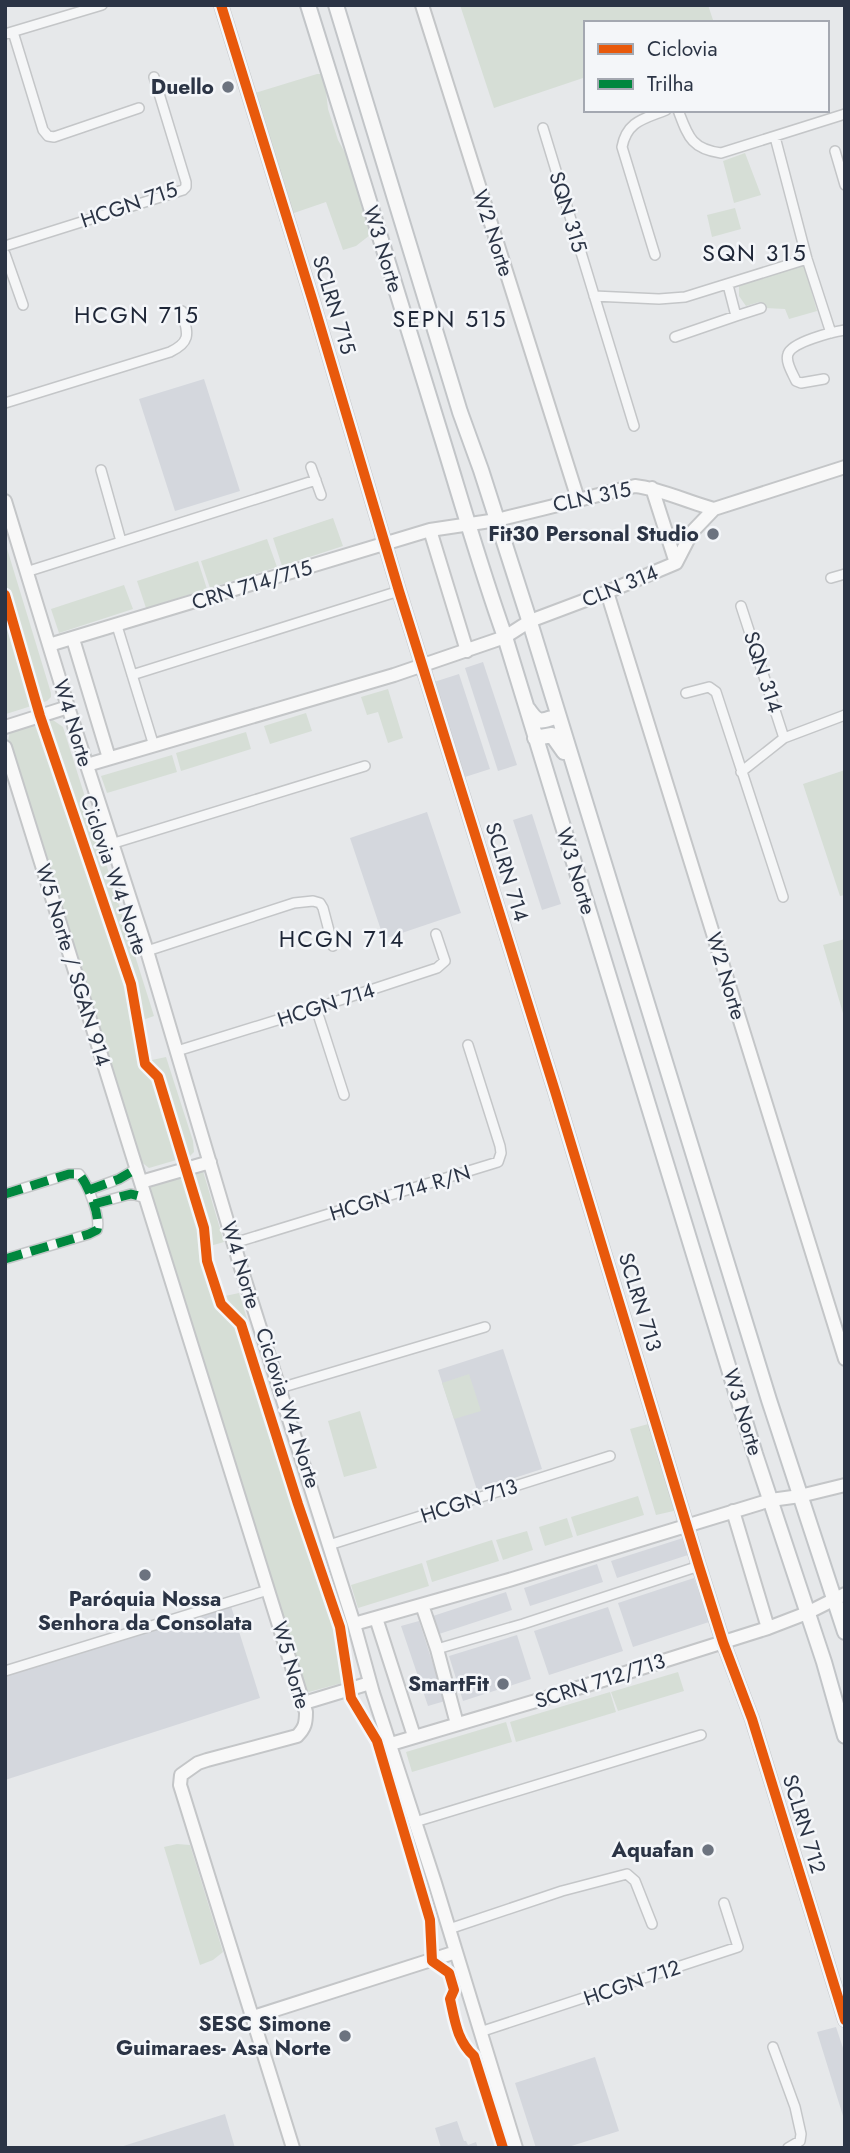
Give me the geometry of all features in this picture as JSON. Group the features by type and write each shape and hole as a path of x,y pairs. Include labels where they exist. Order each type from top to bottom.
{"main road":[{"name":"W3 Norte","path":"308,5 424,387 484,580 505,637 845,1736"},
{"name":"W3 Norte","path":"336,5 460,412 530,621 761,1408 800,1496 839,1596 845,1632"},
{"path":"424,387 439,415 442,417 460,412"},
{"path":"441,435 456,430 461,433 481,470"},
{"path":"523,702 535,720 540,722 558,716"},
{"path":"535,738 552,735 576,775"},
{"path":"731,1374 748,1410 761,1408"}],"street":[{"path":"102,5 9,33 43,131 54,137 139,108"},
{"name":"SCLRN 715","path":"221,5 386,543"},
{"name":"W2 Norte","path":"422,5 578,499"},
{"name":"HCGN 715","path":"5,246 186,187 173,134 154,77"},
{"path":"655,255 622,147 625,134 637,122 662,112"},
{"path":"679,112 693,144 707,151 721,153 845,114"},
{"name":"SQN 315","path":"543,128 634,426"},
{"path":"775,137 807,259 831,333"},
{"path":"835,151 845,185"},
{"path":"5,254 23,305"},
{"path":"594,296 659,299 685,297 807,259"},
{"path":"728,285 736,316"},
{"path":"675,337 761,308"},
{"path":"5,403 181,347 187,334 182,311"},
{"path":"824,379 802,383 796,381 787,361 788,352 794,346 845,330"},
{"path":"311,467 321,495"},
{"path":"714,509 845,467"},
{"path":"101,470 121,541"},
{"path":"26,572 316,480"},
{"name":"CLN 315","path":"468,523 497,520 635,486 652,488 714,509"},
{"path":"652,488 676,563"},
{"name":"W4 Norte","path":"5,501 111,844 147,951 234,1243 516,2148"},
{"name":"CLN 314","path":"505,637 530,621 676,563 698,524 714,509"},
{"name":"CRN 714/715","path":"49,646 430,530 468,523"},
{"path":"430,530 467,651"},
{"path":"386,543 398,591 423,665"},
{"path":"831,578 845,574"},
{"path":"132,675 398,591"},
{"name":"W2 Norte","path":"607,592 845,1359"},
{"name":"SQN 314","path":"741,606 784,738"},
{"path":"117,626 153,746"},
{"path":"87,765 293,706 505,637"},
{"path":"73,639 109,758"},
{"name":"SCLRN 714","path":"423,665 555,1091"},
{"path":"686,693 709,687 716,692 783,897"},
{"path":"5,727 68,707"},
{"name":"SQN 314","path":"741,772 784,738 842,717"},
{"name":"W5 Norte / SGAN 914","path":"5,747 141,1182"},
{"path":"111,844 365,766"},
{"path":"147,951 294,903 313,901 320,903 323,908 334,946"},
{"name":"HCGN 714","path":"177,1051 316,1009 437,968 445,961 436,934"},
{"path":"316,1009 344,1095"},
{"name":"HCGN 714 R/N","path":"234,1243 498,1162 500,1146 468,1045"},
{"name":"SCLRN 713","path":"555,1091 699,1566"},
{"path":"141,1182 210,1162"},
{"path":"89,1190 119,1179 136,1169"},
{"path":"5,1194 76,1173 82,1177 89,1190 99,1224 94,1233 5,1259"},
{"path":"119,1179 125,1196"},
{"name":"W5 Norte","path":"141,1182 304,1703 306,1723 297,1736 198,1763 181,1775 180,1784 293,2148"},
{"path":"94,1204 131,1195 146,1198"},
{"path":"280,1388 485,1327"},
{"name":"HCGN 713","path":"329,1545 610,1456"},
{"path":"354,1624 771,1500 845,1485"},
{"path":"733,1511 768,1628"},
{"path":"437,1649 523,1624 699,1566"},
{"name":"SCLRN 712","path":"699,1566 723,1642 752,1719 845,2020"},
{"path":"5,1671 268,1590"},
{"name":"SCRN 712/713","path":"391,1744 546,1699 768,1628 807,1613 839,1596"},
{"path":"422,1605 457,1724"},
{"path":"376,1618 414,1736"},
{"path":"304,1703 370,1683"},
{"path":"415,1822 701,1735"},
{"path":"449,1929 562,1891 627,1874 635,1881 652,1924"},
{"name":"HCGN 712","path":"480,2032 738,1947 724,1903"},
{"path":"253,2017 456,1952"},
{"path":"773,2047 799,2124 800,2141 788,2148"}],"shaded area":[{"path":"460,5 708,5 713,21 584,21 584,78 494,108"},
{"path":"324,74 328,109 338,140 349,160 370,235 356,246 343,250 326,202 291,214 255,93"},
{"path":"745,153 761,195 734,203 723,161"},
{"path":"735,208 741,229 712,237 707,215"},
{"path":"804,264 817,311 789,319 785,309 765,308 759,302 746,306 739,296 739,283"},
{"path":"204,379 240,491 175,511 139,399"},
{"path":"333,518 343,546 282,566 273,538"},
{"path":"267,539 277,567 210,588 201,561"},
{"path":"5,542 51,693 47,701 6,714"},
{"path":"198,561 207,589 146,608 137,581"},
{"path":"124,585 133,609 59,633 51,609"},
{"path":"483,662 517,765 498,771 465,668"},
{"path":"459,674 490,769 465,777 434,682"},
{"path":"388,689 403,738 388,743 378,712 367,715 361,697"},
{"path":"306,713 312,731 270,744 264,726"},
{"path":"50,718 63,727 154,1016 140,1021 152,1060 166,1057 193,1141 194,1152 190,1156 149,1168 140,1161 8,741 10,731"},
{"path":"246,732 251,749 181,771 176,753"},
{"path":"172,755 177,772 107,793 101,776"},
{"path":"845,770 845,895 840,896 803,784"},
{"path":"427,812 461,913 384,939 350,838"},
{"path":"532,814 561,904 542,910 513,820"},
{"path":"845,939 845,1020 823,945"},
{"path":"199,1168 203,1171 224,1242 210,1246 225,1296 239,1293 354,1667 349,1681 309,1692 304,1690 150,1190 151,1185"},
{"path":"503,1349 542,1469 477,1490 438,1370"},
{"path":"469,1374 481,1411 454,1419 442,1383"},
{"path":"360,1411 377,1468 344,1477 328,1421"},
{"path":"652,1423 678,1510 656,1515 630,1429"},
{"path":"638,1496 644,1515 577,1536 571,1517"},
{"path":"567,1518 573,1537 545,1546 539,1527"},
{"path":"527,1531 533,1550 503,1560 496,1540"},
{"path":"683,1538 688,1555 617,1578 611,1561"},
{"path":"492,1540 499,1561 432,1582 426,1561"},
{"path":"422,1563 429,1586 358,1608 351,1585"},
{"path":"597,1564 603,1582 530,1606 524,1588"},
{"path":"694,1578 709,1622 633,1647 618,1603"},
{"path":"506,1592 512,1610 439,1634 433,1616"},
{"path":"230,1603 260,1698 5,1780 5,1673"},
{"path":"608,1607 623,1651 549,1675 534,1631"},
{"path":"419,1621 445,1701 428,1706 401,1626"},
{"path":"517,1635 531,1679 463,1701 449,1656"},
{"path":"678,1672 684,1691 618,1711 611,1692"},
{"path":"610,1692 616,1712 516,1742 510,1722"},
{"path":"506,1722 512,1742 412,1772 406,1752"},
{"path":"190,1845 223,1952 200,1965 164,1847"},
{"path":"836,2027 845,2054 843,2116 817,2032"},
{"path":"595,2057 619,2131 565,2148 536,2148 515,2083"},
{"path":"225,2114 235,2148 117,2148"},
{"path":"457,2121 464,2141 468,2145 476,2142 478,2148 441,2148 435,2128"}],"marked path":[{"path":"89,1190 119,1179 136,1169"},
{"path":"5,1194 69,1174 79,1174 93,1201 98,1224 97,1230 89,1234 5,1259"},
{"path":"94,1204 131,1194 146,1198"}],"cycle path":[{"path":"221,5 699,1566 723,1642 752,1719 845,2020"},
{"name":"Ciclovia W4 Norte","path":"5,595 40,716 131,984 145,1064 158,1077 204,1228 207,1261 221,1304 241,1324 340,1627 351,1698 377,1741 430,1920 432,1961 449,1973 454,1990 450,1999 458,2030 464,2044 474,2056 503,2148"}],"place":[{"name":"Duello","path":"228,87"},
{"name":"Fit30 Personal Studio","path":"713,534"},
{"name":"Paróquia Nossa Senhora da Consolata","path":"145,1575"},
{"name":"SmartFit","path":"503,1684"},
{"name":"Aquafan","path":"708,1850"},
{"name":"SESC Simone Guimaraes- Asa Norte","path":"345,2036"}],"district":[{"name":"SQN 315","path":"755,253"},
{"name":"HCGN 715","path":"137,315"},
{"name":"SEPN 515","path":"450,319"},
{"name":"HCGN 714","path":"342,939"}]}
